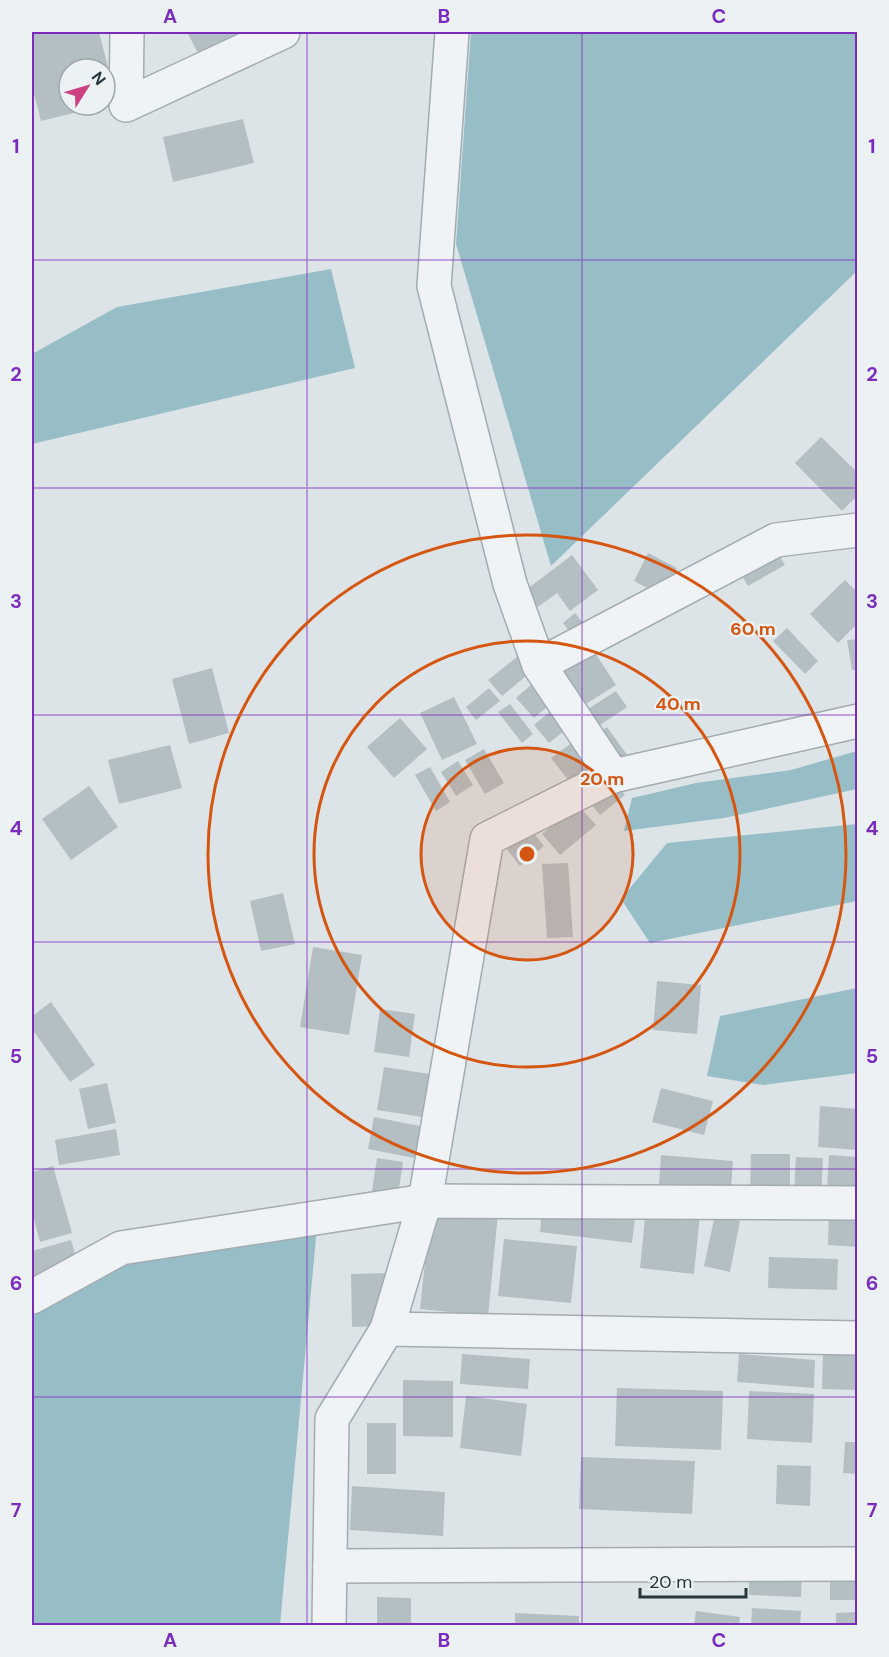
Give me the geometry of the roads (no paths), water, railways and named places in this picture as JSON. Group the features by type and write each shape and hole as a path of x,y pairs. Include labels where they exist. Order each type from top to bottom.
{"street":[{"path":"127,32 126,105 283,32"},
{"path":"452,32 434,286 510,584 539,666 613,776"},
{"path":"539,666 776,540 858,530"},
{"path":"329,1626 332,1419 387,1329 425,1201 487,839 613,776 858,721"},
{"path":"32,1297 121,1248 425,1201 858,1203"},
{"path":"387,1329 858,1338"},
{"path":"330,1566 858,1564"}],"water":[{"path":"471,32 857,32 857,271 551,566 456,244"},
{"path":"331,269 355,368 32,444 32,354 117,307"},
{"path":"857,751 857,789 724,818 624,831 632,798 696,783 791,770"},
{"path":"857,824 857,901 650,943 621,899 667,843"},
{"path":"857,988 857,1073 763,1085 707,1076 720,1016"},
{"path":"317,1227 280,1625 32,1626 32,1301 193,1240"}]}
